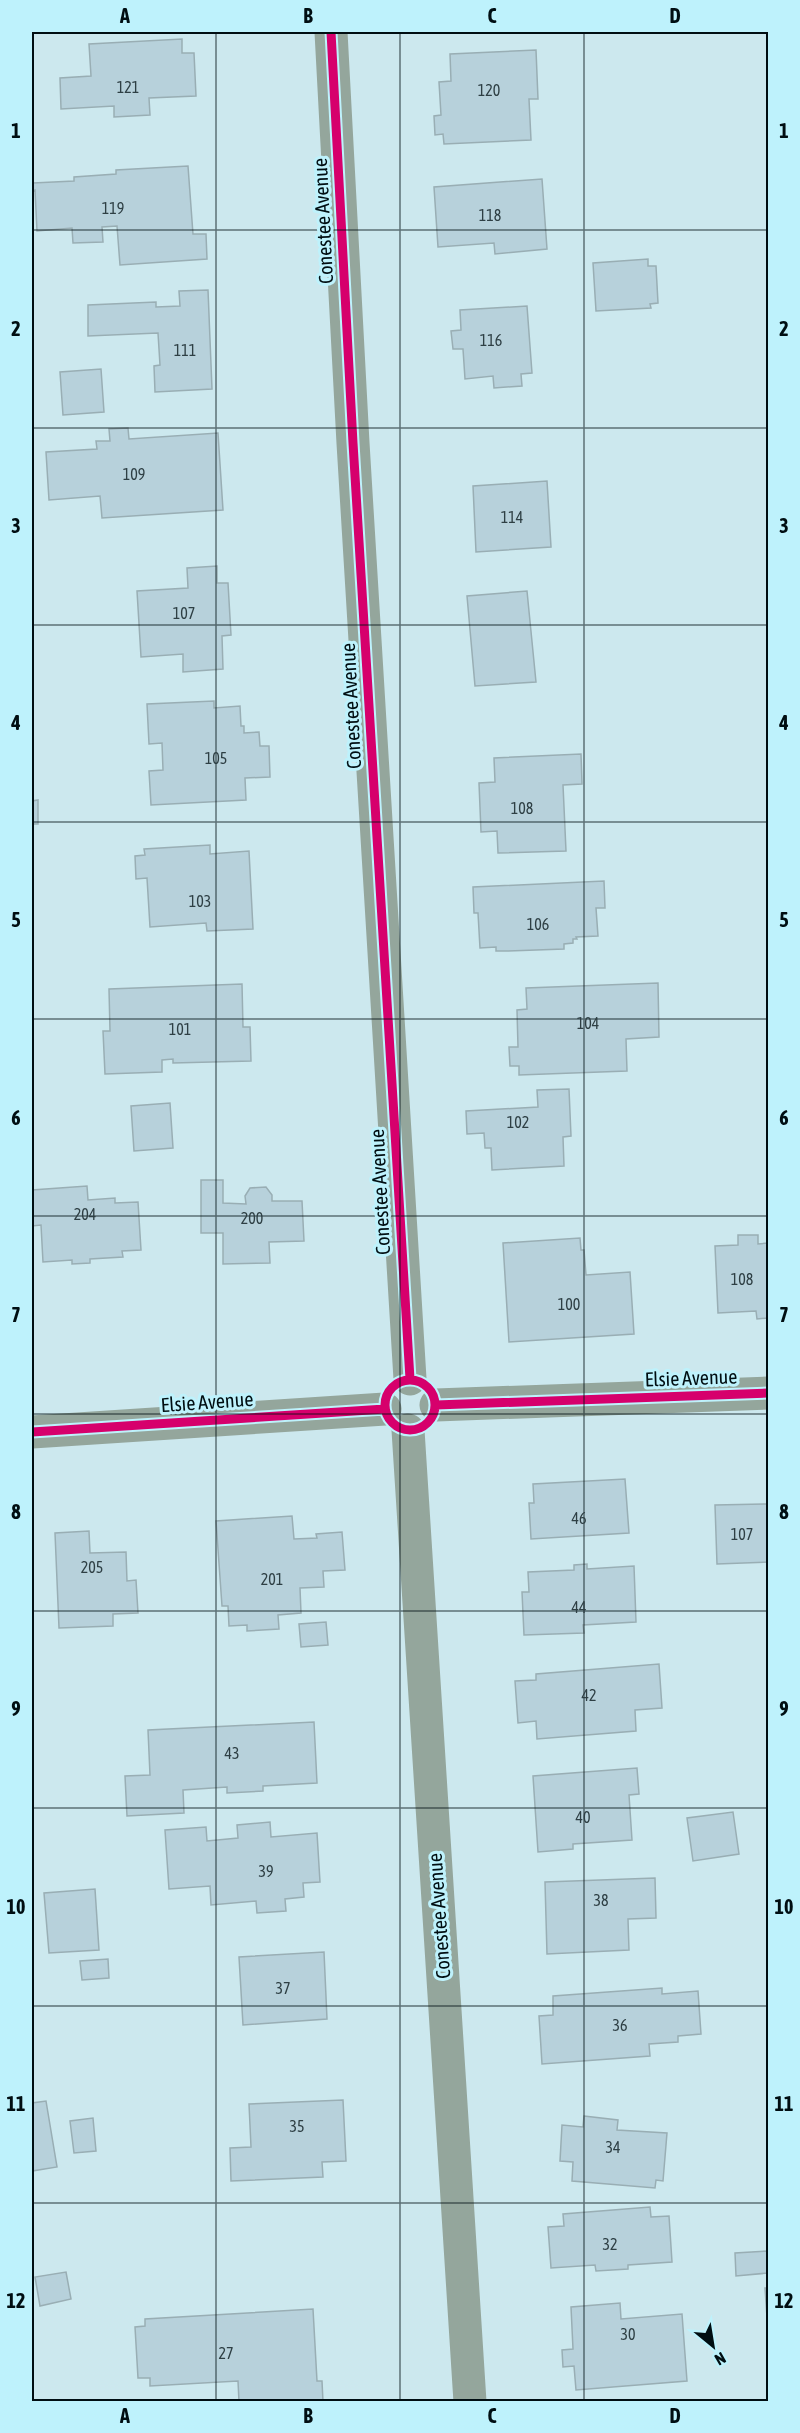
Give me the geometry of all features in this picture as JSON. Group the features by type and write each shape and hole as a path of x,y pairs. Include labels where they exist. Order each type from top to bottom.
{"street":[{"name":"Conestee Avenue","path":"331,32 353,455 410,1379"},
{"path":"410,1379 420,1381 434,1395 436,1405 433,1416 417,1429 396,1420 388,1392 394,1386 410,1379"},
{"name":"Elsie Avenue","path":"436,1405 768,1393"},
{"name":"Conestee Avenue","path":"396,1420 470,2402"},
{"name":"Elsie Avenue","path":"32,1432 396,1420"}],"building":[{"path":"182,39 182,53 194,53 196,96 149,98 150,115 114,117 114,106 61,109 60,78 91,76 89,44"},
{"path":"536,50 538,99 529,99 531,140 444,144 443,134 435,135 434,116 441,115 439,82 451,81 450,54"},
{"path":"32,150 33,183 74,181 74,177 116,174 116,170 188,166 193,234 206,234 207,259 120,265 117,226 102,227 103,242 73,243 72,228 37,231 35,190 32,191"},
{"path":"542,179 547,249 495,254 494,243 438,247 434,187"},
{"path":"648,259 648,266 656,266 658,303 650,304 651,308 596,311 593,263"},
{"path":"208,290 212,389 155,392 154,366 160,365 158,333 88,336 88,305 156,302 156,307 180,306 179,291"},
{"path":"527,306 532,373 521,374 522,386 494,388 493,376 465,379 463,349 453,349 451,331 461,330 460,310"},
{"path":"101,369 104,412 63,415 60,372"},
{"path":"128,428 129,439 218,433 223,510 102,518 100,496 49,500 46,452 97,449 96,441 110,441 109,429"},
{"path":"547,481 551,547 476,552 473,486"},
{"path":"217,566 217,583 228,583 231,635 222,636 223,669 183,672 183,654 141,657 137,591 188,588 187,568"},
{"path":"527,591 536,682 475,686 467,596"},
{"path":"214,701 214,708 240,706 241,726 244,726 244,733 259,732 260,746 269,746 270,777 245,778 246,800 151,805 149,771 163,770 162,743 149,744 147,704"},
{"path":"581,754 582,784 563,785 566,851 498,853 497,831 481,832 479,783 495,782 494,758"},
{"path":"38,800 38,824 32,824 32,801"},
{"path":"210,845 210,854 249,851 253,929 207,931 206,923 150,927 147,878 136,879 135,856 145,855 144,849"},
{"path":"604,881 605,908 596,908 598,936 576,937 573,943 564,944 564,949 496,951 496,947 480,948 478,913 474,913 473,887"},
{"path":"658,983 659,1037 626,1039 627,1071 519,1075 519,1066 510,1066 509,1047 518,1047 517,1010 527,1009 526,988"},
{"path":"242,984 243,1027 250,1027 251,1061 173,1063 173,1059 162,1060 162,1072 105,1074 103,1031 110,1031 109,989"},
{"path":"569,1089 571,1136 563,1137 564,1166 492,1170 491,1148 485,1148 484,1133 467,1134 466,1111 538,1107 537,1090"},
{"path":"170,1103 173,1148 134,1151 131,1106"},
{"path":"201,1180 223,1180 223,1203 246,1204 245,1196 250,1188 266,1187 272,1195 272,1201 302,1201 304,1241 269,1242 270,1263 223,1264 223,1233 201,1233"},
{"path":"87,1186 88,1200 115,1198 115,1203 138,1202 141,1250 122,1251 123,1257 90,1259 90,1263 72,1264 72,1260 43,1262 41,1225 32,1226 32,1190"},
{"path":"738,1235 758,1235 758,1244 768,1243 768,1318 757,1319 756,1311 718,1313 715,1246 738,1245"},
{"path":"580,1238 581,1250 584,1250 586,1275 630,1272 634,1334 509,1342 503,1243"},
{"path":"625,1479 629,1533 531,1539 529,1503 534,1503 533,1484"},
{"path":"768,1504 768,1562 717,1564 715,1505"},
{"path":"292,1516 294,1539 317,1538 316,1534 342,1532 345,1570 323,1571 324,1587 300,1588 301,1613 278,1615 279,1629 247,1631 247,1625 229,1626 228,1606 222,1606 216,1521"},
{"path":"89,1531 90,1553 126,1552 127,1581 136,1580 138,1613 113,1614 113,1626 59,1628 55,1533"},
{"path":"587,1564 587,1569 634,1566 636,1622 583,1625 584,1633 524,1635 522,1592 529,1592 528,1572 574,1570 574,1565"},
{"path":"326,1622 328,1645 301,1647 299,1624"},
{"path":"659,1664 662,1708 635,1710 636,1731 537,1739 536,1721 518,1723 515,1681 536,1680 536,1674"},
{"path":"314,1722 317,1783 263,1786 263,1791 227,1793 227,1787 183,1790 184,1813 127,1816 125,1776 150,1775 148,1730"},
{"path":"637,1768 639,1794 629,1795 632,1840 573,1844 573,1849 538,1852 533,1776"},
{"path":"733,1812 739,1854 693,1861 687,1818"},
{"path":"270,1822 271,1837 317,1833 320,1882 303,1883 304,1897 285,1899 286,1911 257,1913 256,1901 211,1905 210,1886 169,1889 165,1830 206,1827 207,1841 238,1838 237,1825"},
{"path":"655,1878 656,1918 628,1919 629,1950 547,1954 545,1882"},
{"path":"95,1889 99,1950 49,1953 44,1893"},
{"path":"324,1952 327,2019 243,2025 239,1957"},
{"path":"108,1959 109,1978 82,1980 80,1961"},
{"path":"662,1988 662,1994 698,1991 701,2034 678,2036 678,2042 649,2044 650,2056 542,2064 539,2016 553,2015 553,1996"},
{"path":"343,2100 346,2161 322,2162 323,2177 231,2181 230,2148 251,2147 249,2104"},
{"path":"46,2101 57,2167 32,2171 32,2103"},
{"path":"584,2116 618,2120 617,2130 667,2133 663,2181 656,2180 655,2188 572,2181 573,2162 560,2161 562,2125 583,2127"},
{"path":"93,2118 96,2151 74,2153 70,2121"},
{"path":"650,2207 651,2217 669,2216 672,2262 628,2265 628,2269 596,2271 595,2265 551,2268 548,2227 564,2226 563,2214"},
{"path":"768,2251 768,2273 736,2276 735,2253"},
{"path":"66,2272 71,2299 40,2306 35,2277"},
{"path":"765,2288 768,2288 768,2332"},
{"path":"620,2303 621,2319 682,2314 687,2381 576,2390 574,2366 563,2367 562,2350 573,2349 571,2307"},
{"path":"313,2309 317,2381 322,2381 323,2402 239,2402 238,2381 150,2386 150,2378 138,2378 135,2327 145,2326 145,2319"}],"cycle path":[{"path":"331,32 353,443 410,1379"},
{"path":"410,1380 428,1387 435,1405 428,1423 410,1430 392,1423 385,1405 392,1387 410,1380"},
{"path":"436,1405 768,1393"},
{"path":"32,1432 385,1409"}]}
